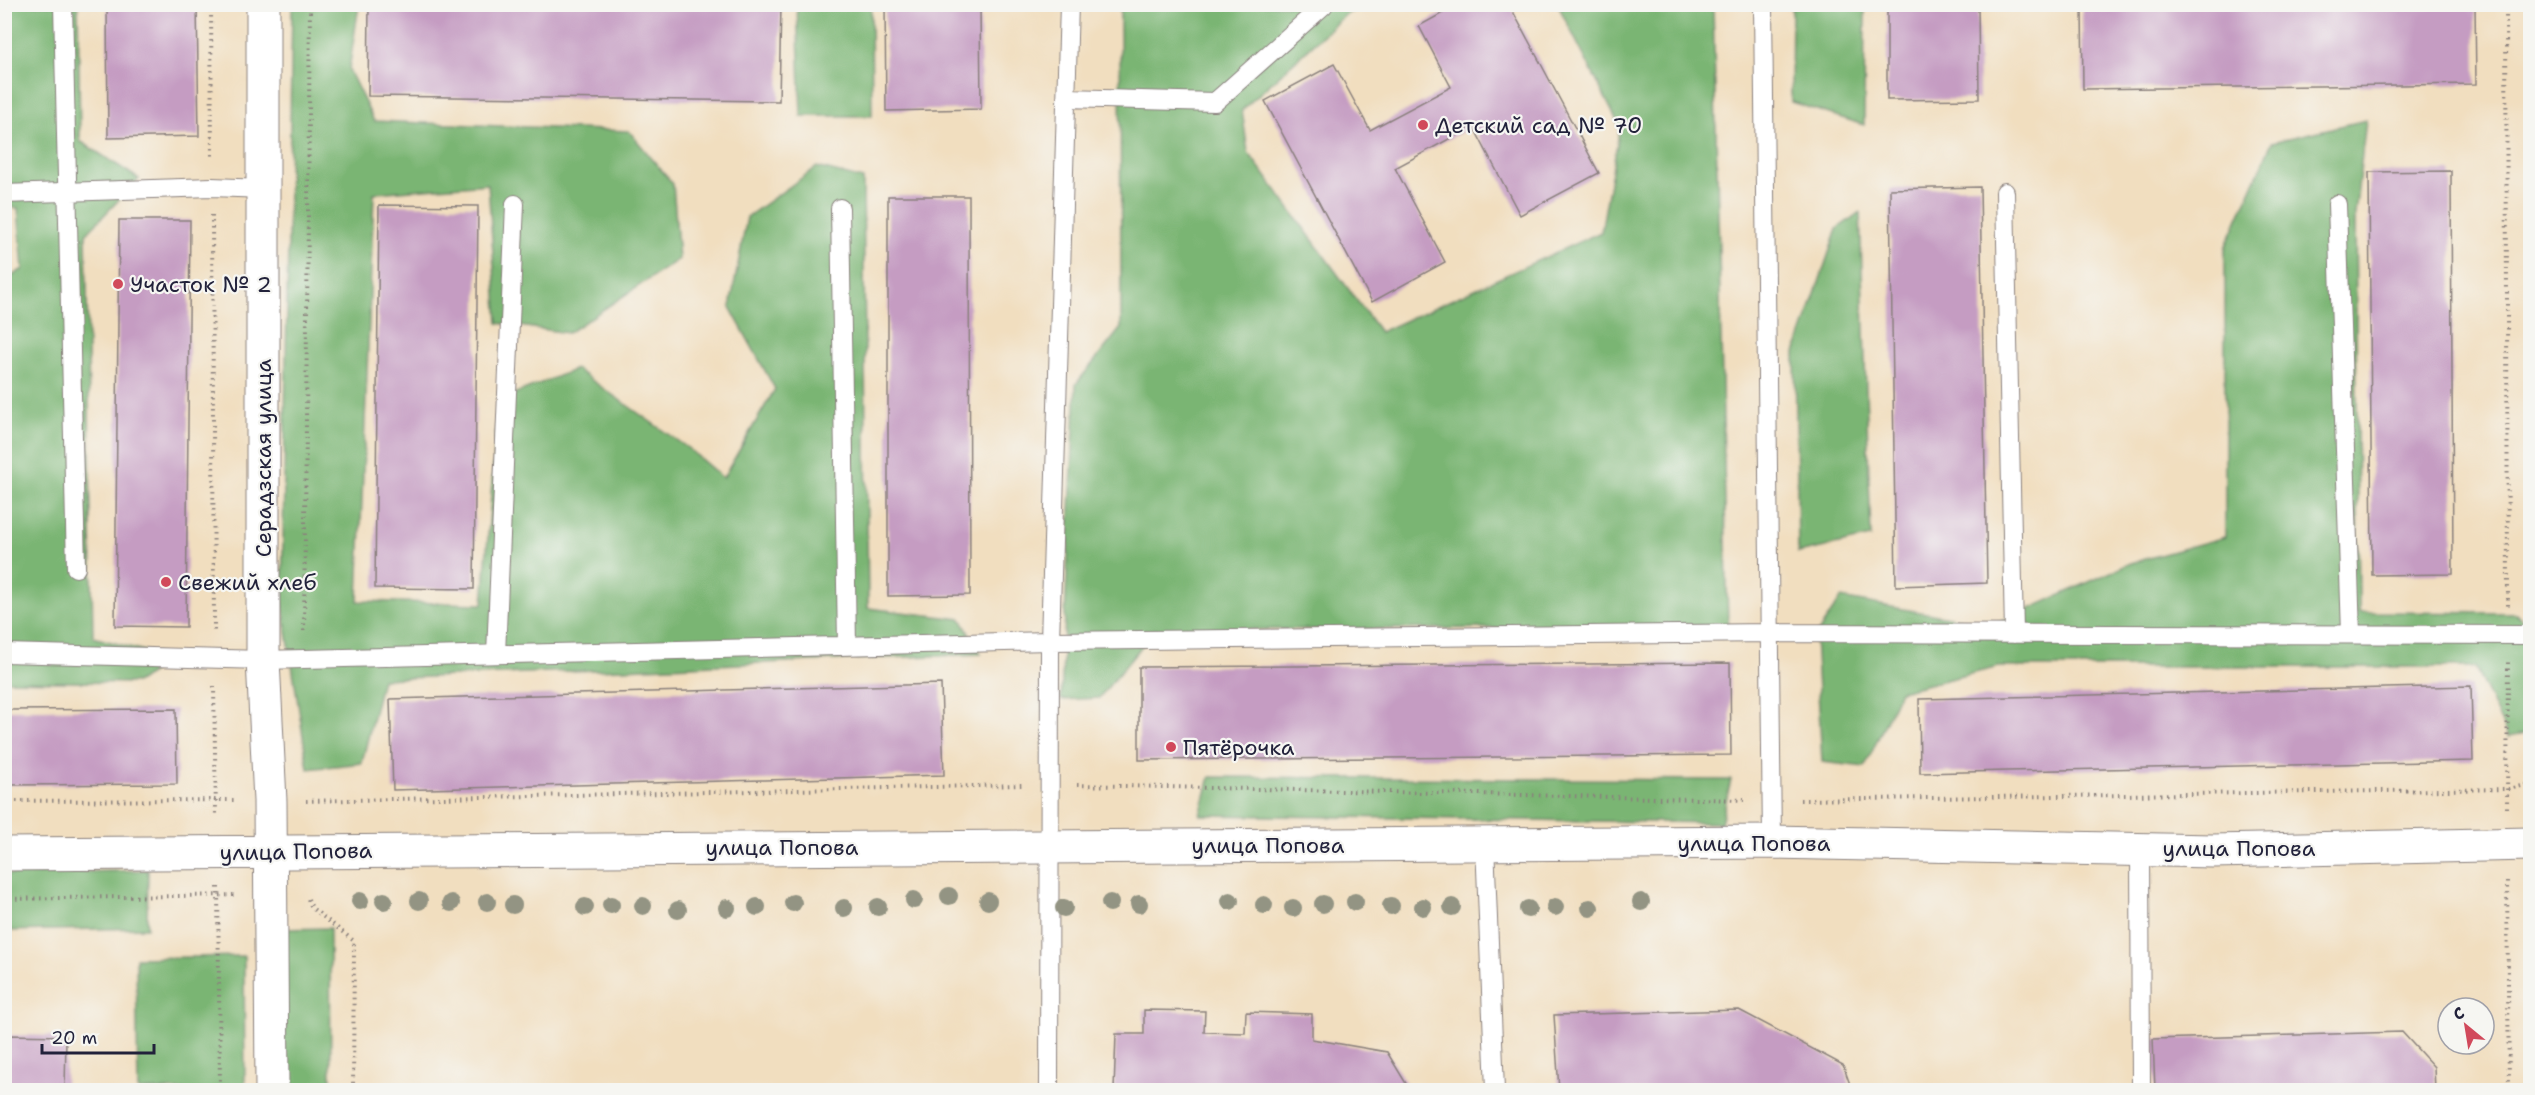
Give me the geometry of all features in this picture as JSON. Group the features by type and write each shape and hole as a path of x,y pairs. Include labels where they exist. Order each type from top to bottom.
{"street":[{"name":"Серадзская улица","path":"263,4 263,660 270,801 272,1090"},
{"name":"улица Попова","path":"4,854 305,850 1772,842 2213,851 2530,844"}],"lane":[{"path":"63,4 76,568"},
{"path":"1049,1090 1050,640 1069,4"},
{"path":"1763,4 1772,842"},
{"path":"1066,98 1215,102 1324,5"},
{"path":"4,194 212,187 263,189"},
{"path":"2005,192 2014,634"},
{"path":"496,654 515,204"},
{"path":"2337,204 2350,634"},
{"path":"840,208 847,646"},
{"path":"4,653 263,660 1050,640 1770,633 2530,635"},
{"path":"1485,844 1495,1090"},
{"path":"2140,848 2141,1090"}],"path":[{"path":"211,4 214,659 220,1090"},
{"path":"303,659 310,4"},
{"path":"2506,4 2509,789"},
{"path":"353,1090 354,941 312,908 307,897 302,801 1050,785 1771,800 2509,789 2530,784"},
{"path":"4,801 270,801"},
{"path":"2507,876 2509,1090"},
{"path":"4,899 218,895"}],"green space":[{"path":"5,5 78,5 80,141 139,179 86,234 93,637 173,659 136,683 5,681 4,281 23,269 18,208 5,207"},
{"path":"292,5 359,5 349,70 374,121 629,131 673,184 679,259 568,333 498,323 488,184 374,193 358,601 483,604 498,400 576,369 689,449 723,478 775,389 730,307 747,217 817,167 863,179 868,608 961,619 981,654 382,679 362,763 308,769 282,600"},
{"path":"797,5 871,5 872,116 801,116"},
{"path":"1120,5 1367,5 1346,14 1242,110 1248,152 1380,332 1601,232 1620,127 1558,5 1713,5 1728,627 1155,630 1099,698 1061,700 1076,384 1121,328"},
{"path":"1792,5 1865,5 1864,125 1791,102"},
{"path":"2366,120 2355,215 2359,612 2516,613 2530,629 2530,733 2508,737 2475,667 1999,667 1900,691 1865,767 1822,762 1815,637 1841,598 1994,625 2131,563 2225,537 2225,248 2272,142"},
{"path":"1860,212 1871,537 1798,553 1795,353 1837,229"},
{"path":"1210,777 1731,780 1721,823 1200,815"},
{"path":"148,870 147,928 5,931 5,874"},
{"path":"330,928 331,1090 285,1090 281,929"},
{"path":"244,956 245,1090 138,1090 136,958"}],"building":[{"path":"107,4 197,4 199,136 108,138"},
{"path":"369,4 781,4 779,101 368,96"},
{"path":"885,4 980,4 981,109 886,111"},
{"path":"1459,4 1509,4 1599,173 1520,215 1473,126 1395,168 1445,262 1372,302 1265,101 1334,64 1370,130 1451,87 1419,26"},
{"path":"1887,4 1978,4 1979,99 1887,100"},
{"path":"2475,4 2476,84 2083,89 2082,6"},
{"path":"2451,171 2453,574 2372,575 2369,172"},
{"path":"1980,187 1987,583 1896,586 1890,189"},
{"path":"888,196 969,196 970,595 888,596"},
{"path":"379,205 478,206 474,589 375,588"},
{"path":"119,220 190,220 186,627 115,626"},
{"path":"1730,663 1731,755 1139,760 1139,667"},
{"path":"941,684 944,775 393,790 390,699"},
{"path":"2471,686 2473,761 1920,773 1919,699"},
{"path":"176,709 177,784 4,785 4,710"},
{"path":"1144,1010 1205,1011 1204,1032 1245,1033 1246,1012 1312,1014 1312,1039 1387,1052 1410,1090 1114,1090 1116,1034 1144,1034"},
{"path":"1739,1010 1843,1065 1852,1090 1559,1090 1554,1015"},
{"path":"2402,1032 2434,1067 2435,1090 2155,1090 2153,1039"},
{"path":"4,1035 66,1036 65,1090 4,1090"}],"place":[{"name":"Детский сад № 70","path":"1423,125"},
{"name":"Участок № 2","path":"118,284"},
{"name":"Свежий хлеб","path":"166,582"},
{"name":"Пятёрочка","path":"1171,747"}]}
